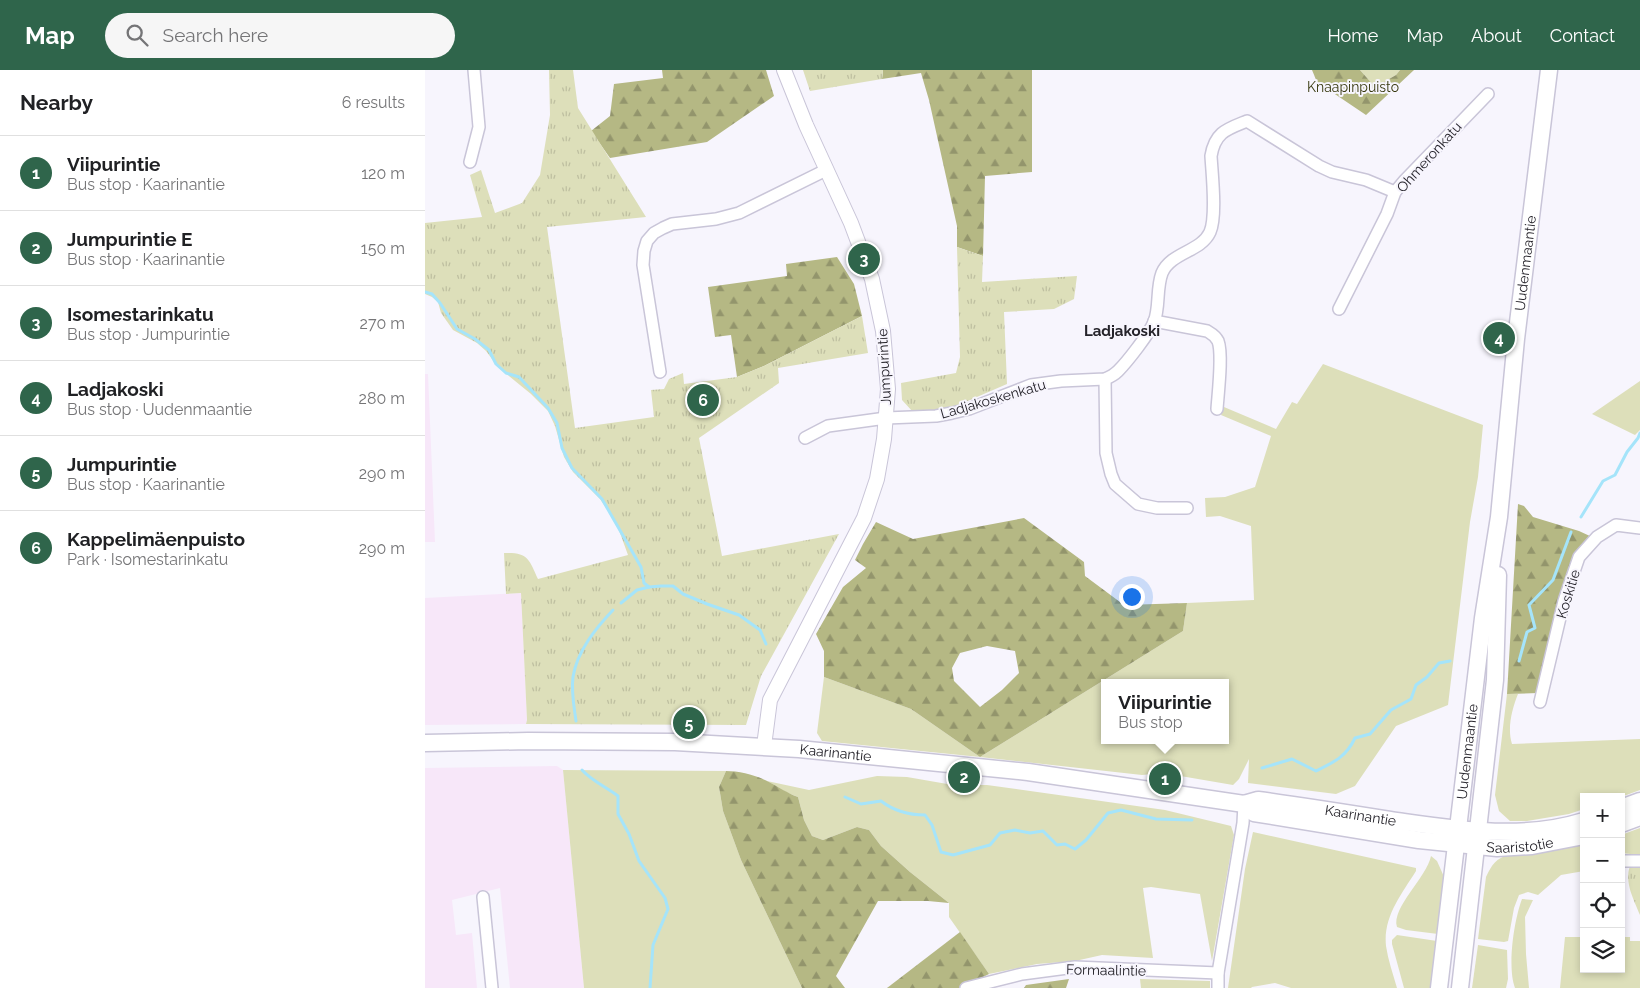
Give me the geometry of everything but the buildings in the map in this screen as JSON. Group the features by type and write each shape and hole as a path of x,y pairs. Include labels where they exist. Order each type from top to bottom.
{"main road":[{"name":"Uudenmaantie","path":"1439,988 1483,618 1499,517 1516,339 1549,70"},
{"name":"Uudenmaantie","path":"1460,988 1495,680 1499,517"},
{"name":"Kaarinantie","path":"425,743 586,741 764,746 1028,772 1245,804 1254,814 1419,840 1458,837"},
{"path":"1625,807 1640,801"},
{"path":"1625,822 1640,816"},
{"name":"Saaristotie","path":"1458,837 1477,839 1580,822"},
{"name":"Saaristotie","path":"1477,839 1497,848 1532,846 1580,837"}],"street":[{"path":"470,162 479,127 475,70"},
{"name":"Jumpurintie","path":"764,746 770,700 864,518 877,480 880,419 888,390 879,305 872,279 862,250 794,98 784,70"},
{"name":"Ohmeronkatu","path":"1339,308 1387,214 1395,192 1488,94"},
{"path":"1187,508 1157,508 1138,504 1115,484 1106,452 1105,379 1122,367 1155,321 1159,282 1167,264 1205,239 1210,232 1212,216 1211,156 1213,147 1221,133 1247,121 1319,166 1395,192"},
{"path":"660,372 643,265 643,251 647,241 654,233 672,224 716,219 739,213 827,170"},
{"path":"1155,321 1207,331 1214,335 1219,343 1220,352 1217,409"},
{"name":"Ladjakoskenkatu","path":"805,438 828,426 880,419 935,416 952,413 1031,385 1061,381 1105,379"},
{"name":"Koskitie","path":"1540,702 1564,601 1579,557 1597,537 1615,525 1640,528"},
{"path":"1218,988 1218,973 1245,804"},
{"path":"1625,861 1640,862"},
{"path":"483,897 492,988"},
{"name":"Formaalintie","path":"966,988 1021,974 1075,967 1218,973"}],"shaded area":[{"path":"425,374 428,374 435,542 425,542"},
{"path":"521,593 526,724 425,725 425,598"},
{"path":"557,766 563,770 584,988 510,988 500,888 452,900 456,935 472,933 477,988 425,988 425,768"}],"green space":[{"path":"549,70 573,70 578,108 646,217 547,227 575,428 654,417 651,390 664,389 669,379 683,373 684,384 737,377 764,366 862,316 868,353 778,368 779,383 699,438 722,556 839,534 761,676 746,725 526,724 521,593 506,594 504,553 518,554 527,558 538,579 628,555 614,519 600,499 573,472 564,457 555,426 548,411 531,394 498,367 486,351 477,343 453,330 441,313 438,302 425,294 425,223 482,217 470,175 481,170 495,213 522,203 540,175 550,115"},
{"path":"662,70 766,70 774,96 707,142 610,158 591,131 610,116 614,84 663,78"},
{"path":"803,70 883,70 882,79 810,91"},
{"path":"883,70 1032,70 1032,172 985,176 983,256 957,247 957,226 929,100 921,73 882,79"},
{"name":"Knaapinpuisto","path":"1312,70 1360,70 1375,87 1396,75 1400,70 1414,70 1366,115 1317,82"},
{"path":"1360,70 1400,70 1396,75 1375,87"},
{"path":"957,247 983,256 982,282 1077,276 1074,299 1054,309 1004,312 1007,384 949,409 913,412 902,400 901,383 956,373 960,357"},
{"path":"837,257 854,284 862,316 764,366 737,377 731,335 715,337 708,287 787,276 786,264"},
{"path":"1323,364 1483,425 1448,705 1396,726 1355,786 1336,794 1248,783 1249,759 1239,779 1233,785 1163,773 1142,775 980,757 1101,682 1101,744 1229,744 1229,679 1106,679 1183,631 1187,603 1254,600 1251,526 1220,516 1206,517 1205,498 1225,497 1255,487 1271,436 1221,415 1224,407 1276,429 1292,402 1297,404"},
{"path":"1640,381 1640,430 1635,435 1592,414"},
{"path":"1518,504 1524,506 1533,517 1579,531 1592,537 1538,693 1507,694"},
{"path":"1024,518 1084,562 1085,576 1124,605 1187,603 1183,631 1106,679 1101,679 1101,682 980,757 911,709 824,677 824,651 816,634 843,587 866,568 855,560 876,522 913,539","holes":["987,646 1015,651 1019,673 1002,690 980,707 954,681 952,668 960,653"]},
{"path":"824,677 911,709 980,757 822,741 817,733"},
{"path":"1507,694 1518,694 1511,719 1510,732 1512,744 1640,739 1640,790 1625,796 1625,793 1580,793 1580,810 1527,821 1510,821 1499,811 1495,795"},
{"path":"563,770 726,771 719,787 723,811 741,860 802,988 584,988"},
{"path":"726,771 759,777 798,797 804,820 812,836 823,840 857,827 869,830 881,846 949,903 878,901 836,976 845,988 802,988 741,860 723,811 719,787"},
{"path":"877,776 907,777 953,785 987,785 1165,810 1231,826 1234,835 1212,961 1200,894 1151,887 1143,888 1153,958 1102,955 1075,961 1037,964 989,974 949,917 949,903 881,846 869,830 857,827 823,840 812,836 804,820 798,797 767,781 809,790"},
{"path":"1640,828 1640,855 1625,853 1625,834"},
{"path":"1253,832 1416,868 1394,907 1387,925 1386,946 1397,988 1291,988 1275,983 1251,988 1228,988 1245,869"},
{"path":"1580,844 1580,872 1561,875 1538,895 1528,892 1519,895 1514,908 1508,941 1478,939 1486,877 1495,862 1509,854"},
{"path":"1431,856 1437,861 1445,879 1438,934 1397,927 1399,911 1423,873"},
{"path":"1630,866 1640,867 1640,915 1629,885 1628,872"},
{"path":"1522,899 1533,900 1525,917 1529,988 1515,988 1512,956 1516,919"},
{"path":"960,932 989,974 961,988 887,988"},
{"path":"1397,935 1437,941 1431,988 1404,988 1392,944 1392,940"},
{"path":"1565,937 1580,937 1580,973 1625,973 1625,937 1630,937 1630,941 1640,941 1640,988 1560,988"},
{"path":"1478,945 1507,950 1508,979 1506,988 1472,988"},
{"path":"1069,979 1066,988 1024,988 1026,985"},
{"path":"1140,979 1210,981 1210,988 1141,988"}],"waterway":[{"path":"425,292 432,294 440,303 457,329 475,339 489,350 496,364 506,373 519,377 548,408 557,423 562,448 572,468 602,499 641,567 644,583 649,587 673,586 683,594 739,615 760,630 766,644"},
{"path":"1581,517 1603,481 1615,475 1640,433"},
{"path":"1519,661 1527,632 1535,628 1529,605 1553,580 1571,532"},
{"path":"621,603 637,590 649,587"},
{"path":"576,721 572,688 575,667 588,640 613,610"},
{"path":"1262,768 1292,759 1316,771 1328,765 1348,750 1355,738 1370,734 1391,710 1411,699 1416,685 1427,677 1439,663 1450,661"},
{"path":"582,770 618,796 618,814 629,834 639,861 665,898 668,909 653,945 650,988"},
{"path":"845,797 861,804 881,801 901,812 925,815 932,825 941,852 953,855 990,845 1000,833 1015,830 1030,833 1043,831 1057,845 1065,844 1075,849 1086,840 1108,813 1121,810 1156,819 1192,820"}],"place":[{"name":"Isomestarinkatu","path":"864,259"},
{"name":"Ladjakoski","path":"1499,338"},
{"name":"Kappelimäenpuisto","path":"703,400"},
{"name":"Jumpurintie","path":"689,723"},
{"name":"Jumpurintie E","path":"964,777"},
{"name":"Viipurintie","path":"1165,779"}],"district":[{"name":"Ladjakoski","path":"1122,331"}]}
